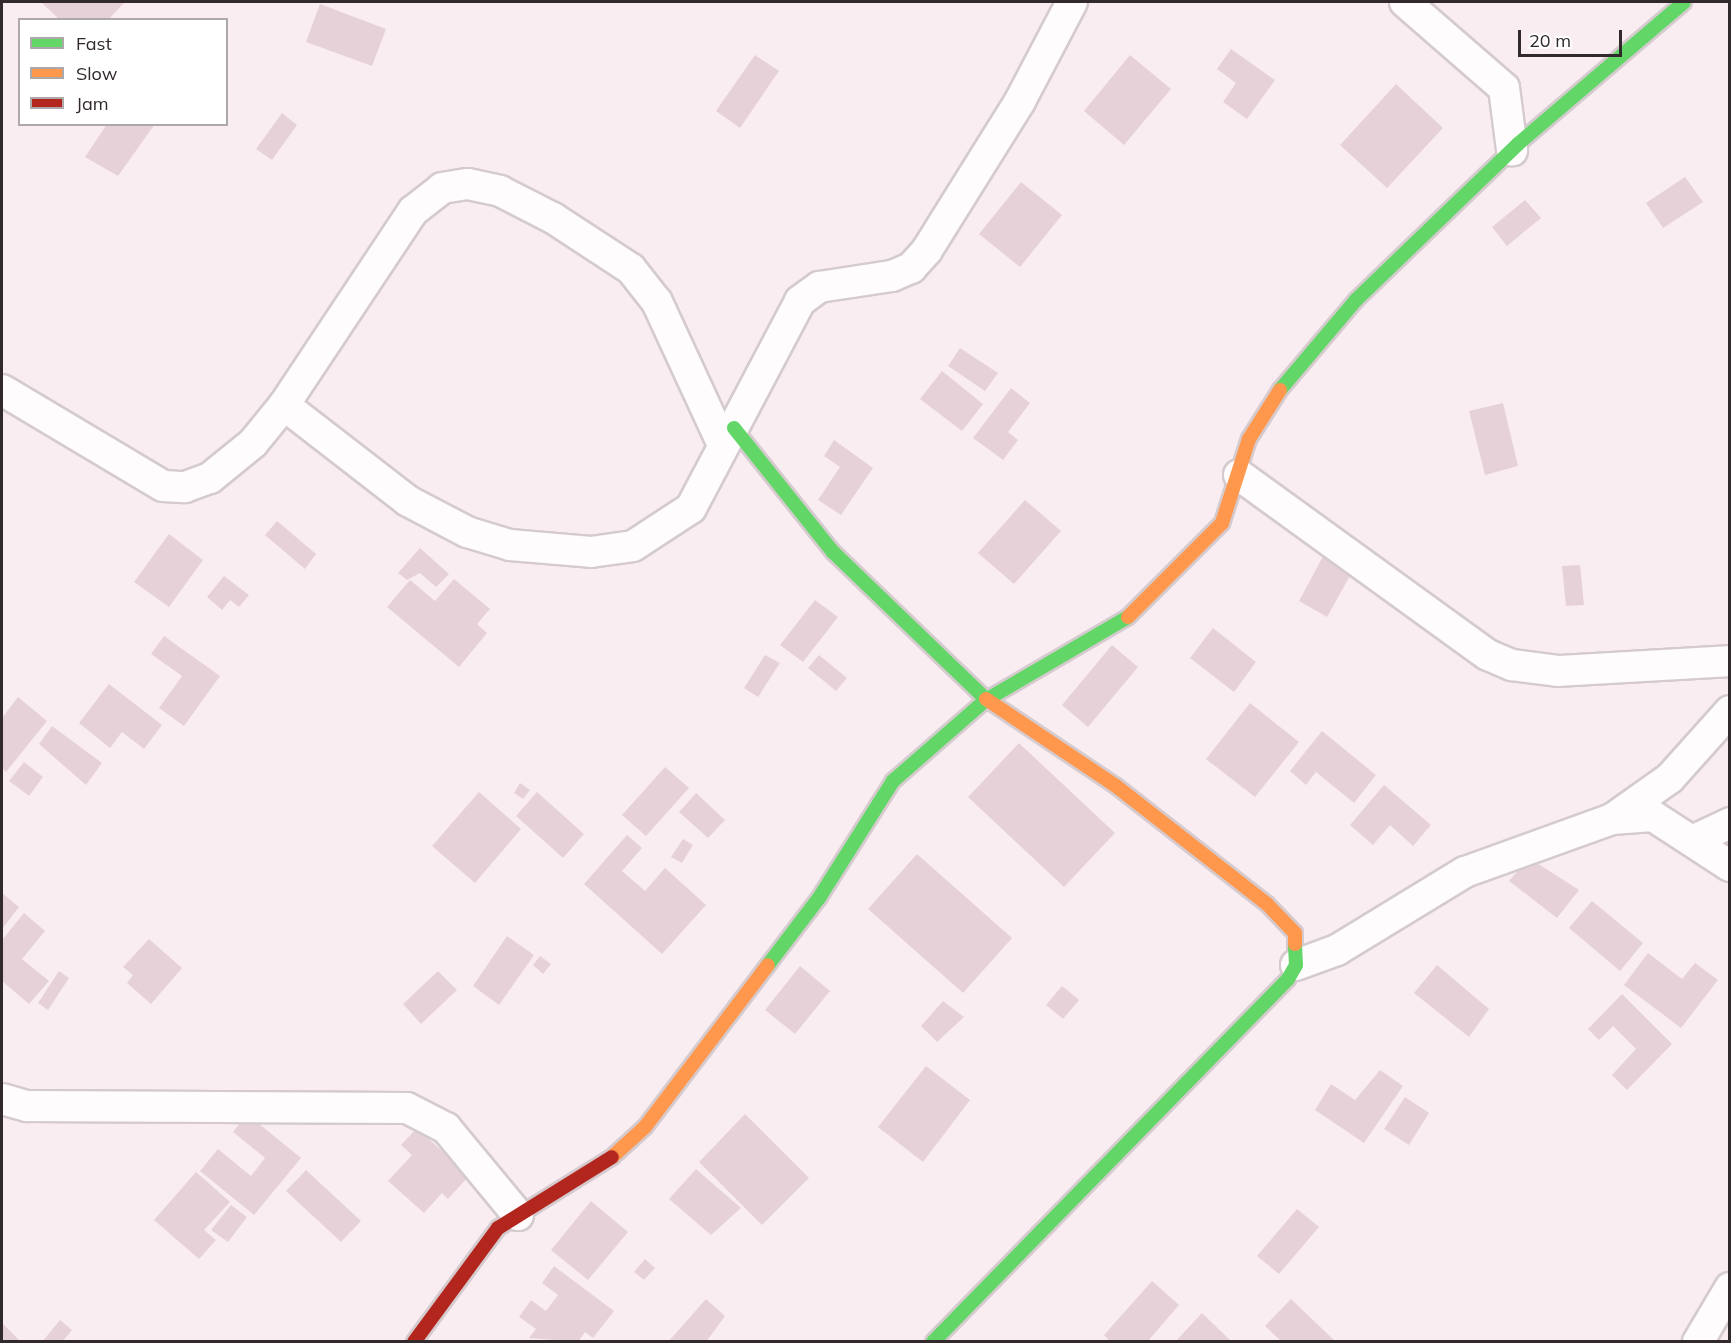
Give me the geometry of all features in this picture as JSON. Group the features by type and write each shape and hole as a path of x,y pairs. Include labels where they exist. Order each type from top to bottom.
{"street":[{"path":"284,405 408,501 466,532 510,544 591,552 633,546 669,526 691,508 800,301 819,287 892,276 911,268 927,250 1020,101 1072,2"},
{"path":"1404,2 1504,88 1512,150"},
{"path":"414,1341 479,1250 518,1215 598,1169 630,1143 819,898 893,781 987,700 1122,622 1159,591 1222,523 1249,438 1280,388 1356,300 1512,150 1684,2"},
{"path":"2,390 163,486 185,488 210,478 253,443 284,405 413,211 442,188 468,184 500,191 554,218 631,269 657,302 728,436 833,552 987,700 1116,786 1282,916 1295,933 1296,965"},
{"path":"1239,475 1478,648 1512,665 1558,671 1730,661"},
{"path":"933,1341 1257,1013 1296,965 1337,950 1465,872 1612,819 1670,778 1730,711"},
{"path":"1612,819 1653,816 1694,840 1730,866"},
{"path":"1694,840 1730,823"},
{"path":"2,1099 27,1106 407,1108 446,1128 518,1215"},
{"path":"1698,1341 1730,1288"}],"building":[{"path":"41,2 125,2 110,18 58,18"},
{"path":"320,4 386,29 372,66 306,42"},
{"path":"1231,49 1275,80 1247,119 1223,102 1236,83 1217,69"},
{"path":"755,55 779,71 740,128 716,111"},
{"path":"1130,55 1171,89 1124,145 1084,111"},
{"path":"1396,84 1443,128 1387,188 1340,145"},
{"path":"282,113 297,125 272,160 256,149"},
{"path":"106,126 154,126 118,176 85,157"},
{"path":"1685,177 1703,202 1663,228 1646,203"},
{"path":"1021,182 1062,215 1020,267 979,234"},
{"path":"1525,200 1541,218 1507,246 1492,227"},
{"path":"960,348 998,373 985,391 948,366"},
{"path":"942,371 983,404 962,431 920,399"},
{"path":"1011,388 1030,403 1008,432 1018,440 1003,460 973,438"},
{"path":"1503,403 1518,466 1485,475 1469,411"},
{"path":"834,440 873,468 841,515 818,500 840,467 824,456"},
{"path":"1025,500 1061,531 1014,584 978,553"},
{"path":"277,521 316,554 305,569 265,535"},
{"path":"169,534 203,560 169,607 134,582"},
{"path":"420,548 449,574 436,587 420,573 407,580 398,573"},
{"path":"1327,549 1356,565 1327,617 1299,601"},
{"path":"1580,565 1584,605 1566,606 1562,566"},
{"path":"224,576 249,595 239,607 230,600 222,610 207,597"},
{"path":"454,579 490,609 477,624 487,633 459,667 387,607 410,580 435,601"},
{"path":"815,600 838,617 803,662 780,645"},
{"path":"1213,628 1256,662 1234,692 1190,658"},
{"path":"164,636 220,676 184,726 159,708 182,676 151,654"},
{"path":"1112,645 1138,667 1088,727 1062,705"},
{"path":"765,655 780,663 758,697 744,688"},
{"path":"819,655 847,678 836,691 808,668"},
{"path":"109,684 162,725 144,749 122,732 110,748 79,723"},
{"path":"18,697 47,721 6,772 2,768 2,718"},
{"path":"1250,703 1299,742 1255,797 1206,759"},
{"path":"52,726 102,763 86,785 39,744"},
{"path":"1322,731 1376,775 1354,803 1316,772 1306,785 1290,771"},
{"path":"1019,743 1115,833 1064,887 968,797"},
{"path":"24,762 43,777 29,796 9,781"},
{"path":"665,767 689,788 646,836 622,815"},
{"path":"520,783 530,790 523,799 514,793"},
{"path":"1384,785 1431,825 1413,846 1390,825 1373,845 1350,825"},
{"path":"479,792 521,829 475,883 432,846"},
{"path":"537,792 584,834 563,858 516,816"},
{"path":"696,793 725,820 708,838 679,812"},
{"path":"627,835 642,848 622,871 645,891 665,868 706,905 662,954 584,884"},
{"path":"683,839 693,845 682,863 671,857"},
{"path":"917,854 1012,938 963,993 868,909"},
{"path":"1529,858 1579,890 1557,918 1509,881"},
{"path":"2,893 19,907 2,929"},
{"path":"1592,901 1643,943 1620,971 1569,928"},
{"path":"24,913 45,931 22,959 49,981 29,1004 2,981 2,940"},
{"path":"507,936 534,955 499,1005 473,986"},
{"path":"149,939 182,968 151,1004 127,983 133,975 123,967"},
{"path":"1648,953 1682,979 1695,963 1718,980 1681,1028 1624,985"},
{"path":"540,956 551,964 543,974 533,965"},
{"path":"1437,965 1489,1009 1469,1037 1414,993"},
{"path":"800,966 830,991 795,1034 765,1010"},
{"path":"59,971 69,978 48,1010 38,1003"},
{"path":"438,971 457,990 421,1024 403,1004"},
{"path":"1062,986 1079,1000 1063,1019 1046,1005"},
{"path":"1622,994 1672,1044 1627,1090 1612,1075 1636,1049 1613,1026 1599,1040 1588,1029"},
{"path":"943,1001 964,1017 937,1042 921,1026"},
{"path":"926,1066 970,1100 923,1162 878,1127"},
{"path":"1380,1070 1403,1086 1364,1143 1315,1110 1331,1084 1355,1100"},
{"path":"1405,1097 1429,1113 1409,1145 1384,1129"},
{"path":"247,1114 301,1158 254,1215 200,1171 218,1149 251,1176 265,1158 233,1132"},
{"path":"745,1114 809,1178 762,1225 699,1162"},
{"path":"417,1128 469,1176 448,1199 442,1193 424,1213 388,1181 412,1155 401,1145"},
{"path":"696,1169 741,1208 711,1235 669,1199"},
{"path":"306,1170 361,1221 341,1242 286,1191"},
{"path":"196,1172 230,1202 204,1230 216,1240 199,1259 154,1220"},
{"path":"591,1201 628,1232 588,1280 551,1250"},
{"path":"231,1205 247,1217 228,1242 211,1230"},
{"path":"1297,1209 1319,1227 1279,1274 1257,1256"},
{"path":"645,1259 655,1268 644,1280 634,1272"},
{"path":"554,1266 614,1311 593,1338 585,1332 578,1342 529,1338 536,1329 519,1317 531,1300 546,1311 558,1295 542,1283"},
{"path":"1152,1281 1179,1305 1147,1342 1111,1342 1104,1335"},
{"path":"706,1299 725,1316 706,1342 668,1342"},
{"path":"1291,1299 1336,1342 1282,1342 1265,1326"},
{"path":"1202,1313 1232,1342 1175,1342"},
{"path":"60,1320 72,1330 62,1342 42,1342"},
{"path":"2,1323 21,1342 2,1342"}],"traffic: fast":[{"path":"1280,390 1356,300 1518,144 1684,2"},
{"path":"734,428 833,552 986,699"},
{"path":"768,965 819,898 893,781 986,700 1128,617"},
{"path":"933,1342 1288,979 1296,965 1295,944"}],"traffic: slow":[{"path":"1128,617 1222,523 1249,439 1280,390"},
{"path":"986,699 1116,786 1267,904 1295,933 1295,944"},
{"path":"612,1157 645,1127 768,965"}],"traffic: jam":[{"path":"414,1342 498,1228 612,1157"}]}
